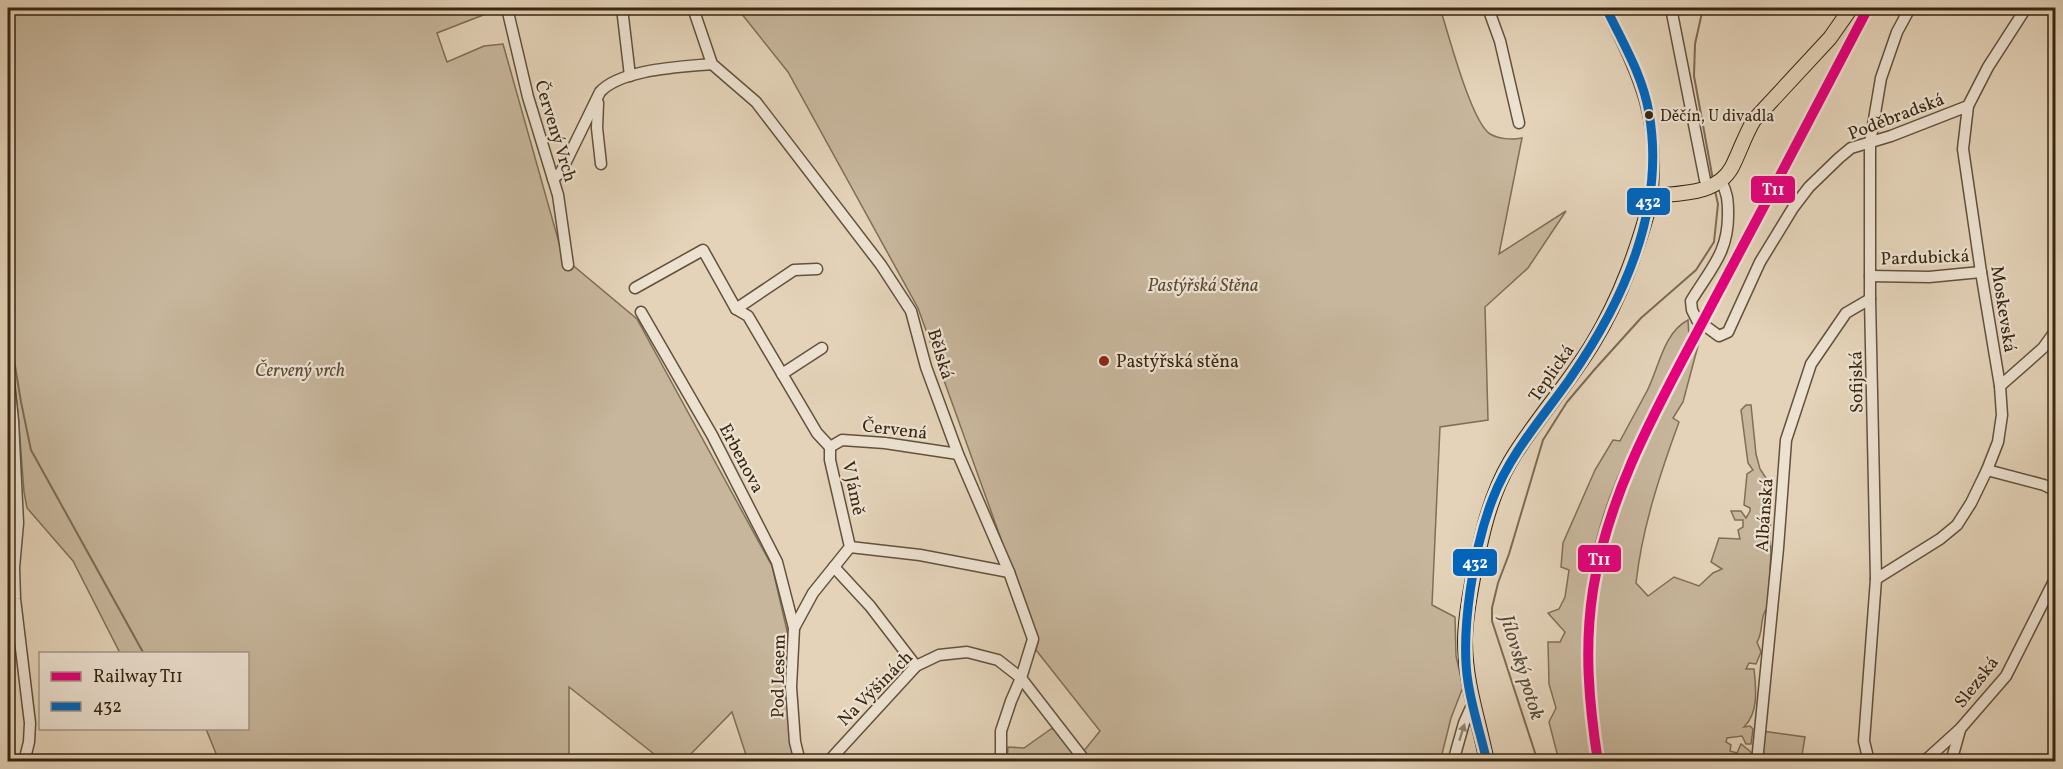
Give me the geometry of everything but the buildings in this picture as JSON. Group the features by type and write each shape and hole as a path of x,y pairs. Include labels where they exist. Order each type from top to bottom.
{"main road":[{"path":"1652,196 1694,192 1713,183 1731,169 1754,120 1830,38 1851,8"},
{"name":"Teplická","path":"1486,762 1473,703 1465,651 1466,616 1480,543 1493,496 1511,460 1580,363 1607,318 1631,266 1652,196"}],"street":[{"name":"Červený Vrch","path":"507,8 528,97 558,195 568,265"},
{"path":"622,8 630,76"},
{"path":"553,179 561,172 598,97 608,84 619,78 712,64 693,8"},
{"path":"1488,8 1500,41 1519,123"},
{"name":"Teplická","path":"1606,8 1635,69 1649,110 1654,148 1652,196"},
{"path":"1671,8 1713,183"},
{"name":"Sofijská","path":"1869,762 1864,741 1876,579 1870,299 1870,143 1881,78 1897,32 1911,8"},
{"name":"Moskevská","path":"1876,579 1940,539 1957,525 1971,503 1998,442 2002,415 2000,386 1963,149 1968,106 1988,67 2026,8"},
{"name":"Bělská","path":"712,64 756,102 881,265 911,311 926,367 958,454 1009,572 1033,639 1001,731 1001,762"},
{"path":"598,97 597,128 601,164"},
{"name":"Poděbradská","path":"1713,183 1727,192 1727,238 1721,254 1691,301 1697,320 1719,336 1728,332 1760,262 1792,208 1851,148 1968,106"},
{"name":"V Jámě","path":"635,288 702,250 736,309 747,316 817,433 830,447 830,460 850,547"},
{"path":"736,309 794,270 817,269"},
{"name":"Pardubická","path":"1870,276 1929,277 1981,272"},
{"name":"Albánská","path":"1757,762 1786,440 1810,364 1846,313 1870,299"},
{"name":"Erbenova","path":"640,312 712,435 777,562 794,628"},
{"path":"2000,386 2043,348 2055,330"},
{"path":"782,374 822,348"},
{"path":"8,373 18,523 14,568 15,599 30,723 29,742 24,762"},
{"name":"Červená","path":"830,447 842,440 885,443 958,454"},
{"path":"1987,470 2044,485 2055,491"},
{"path":"916,666 870,606 834,567 850,547 920,555 1009,572"},
{"name":"Pod Lesem","path":"800,762 795,742 791,687 794,628 813,593 834,567"},
{"name":"Slezská","path":"1921,762 1960,729 2006,676 2055,579"},
{"name":"Na Výšinách","path":"828,762 916,666 939,655 967,652 998,660 1021,678 1086,762"},
{"path":"1453,762 1464,723 1473,703"},
{"path":"1951,762 1960,729"}],"green space":[{"name":"Červený vrch","path":"8,8 489,8 483,15 437,33 447,62 484,46 503,44 563,257 637,319 772,566 788,635 790,719 798,761 748,761 732,712 684,761 663,761 569,687 569,761 219,761 206,730 249,730 249,652 119,652 73,561 27,508 8,332"},
{"name":"Pastýřská Stěna","path":"737,8 1440,8 1468,95 1483,126 1490,134 1497,137 1522,138 1499,254 1566,211 1528,268 1485,307 1488,420 1440,427 1432,605 1455,617 1456,656 1463,687 1451,718 1442,761 1091,761 1083,752 1100,731 1036,650 1038,642 918,308 788,72"},
{"path":"1688,320 1689,337 1623,465 1603,517 1594,551 1583,621 1582,656 1583,691 1593,761 1559,761 1549,722 1556,708 1549,684 1548,642 1560,642 1565,632 1548,613 1559,609 1565,597 1569,570 1561,567 1563,543 1595,470 1613,440 1620,441 1647,391 1667,342 1673,333"},
{"path":"1699,342 1683,402 1673,418 1679,422 1653,501 1636,583 1648,596 1674,577 1699,586 1713,573 1722,569 1711,562 1719,538 1740,539 1738,530 1743,527 1743,520 1735,520 1731,511 1741,511 1746,518 1750,511 1750,508 1744,505 1747,474 1753,470 1748,463 1741,410 1746,405 1751,405 1756,454 1760,469 1772,487 1768,607 1763,615 1757,642 1761,652 1756,664 1749,663 1746,669 1754,669 1755,684 1754,707 1744,727 1750,726 1753,729 1751,744 1746,744 1742,736 1727,738 1726,742 1731,745 1730,751 1737,753 1741,744 1751,752 1750,761 1604,762 1597,723 1593,647 1601,573 1621,499 1636,463"},
{"path":"8,405 12,514 8,513"},
{"path":"1054,729 1080,761 1007,762 1008,747 1024,748"},
{"path":"1762,731 1805,737 1801,761 1759,762"}],"waterway":[{"name":"Jílovský potok","path":"1703,8 1695,44 1694,76 1713,180"},
{"name":"Jílovský potok","path":"1538,762 1492,621 1492,608 1498,583 1543,440 1567,402 1595,369 1641,318 1696,270 1714,242 1718,204 1715,191"},
{"path":"8,323 31,450 143,652"}],"rail line":[{"name":"T11","path":"1598,762 1590,697 1588,655 1590,612 1601,552 1612,515 1640,443 1657,408 1868,8"}],"transit line":[{"name":"432","path":"1487,762 1474,712 1466,662 1470,589 1486,518 1508,466 1589,350 1623,287 1636,254 1651,185 1653,149 1646,99 1631,59 1606,8"}],"place":[{"name":"Děčín, U divadla","path":"1649,115"},
{"name":"Pastýřská stěna","path":"1104,361"}]}
